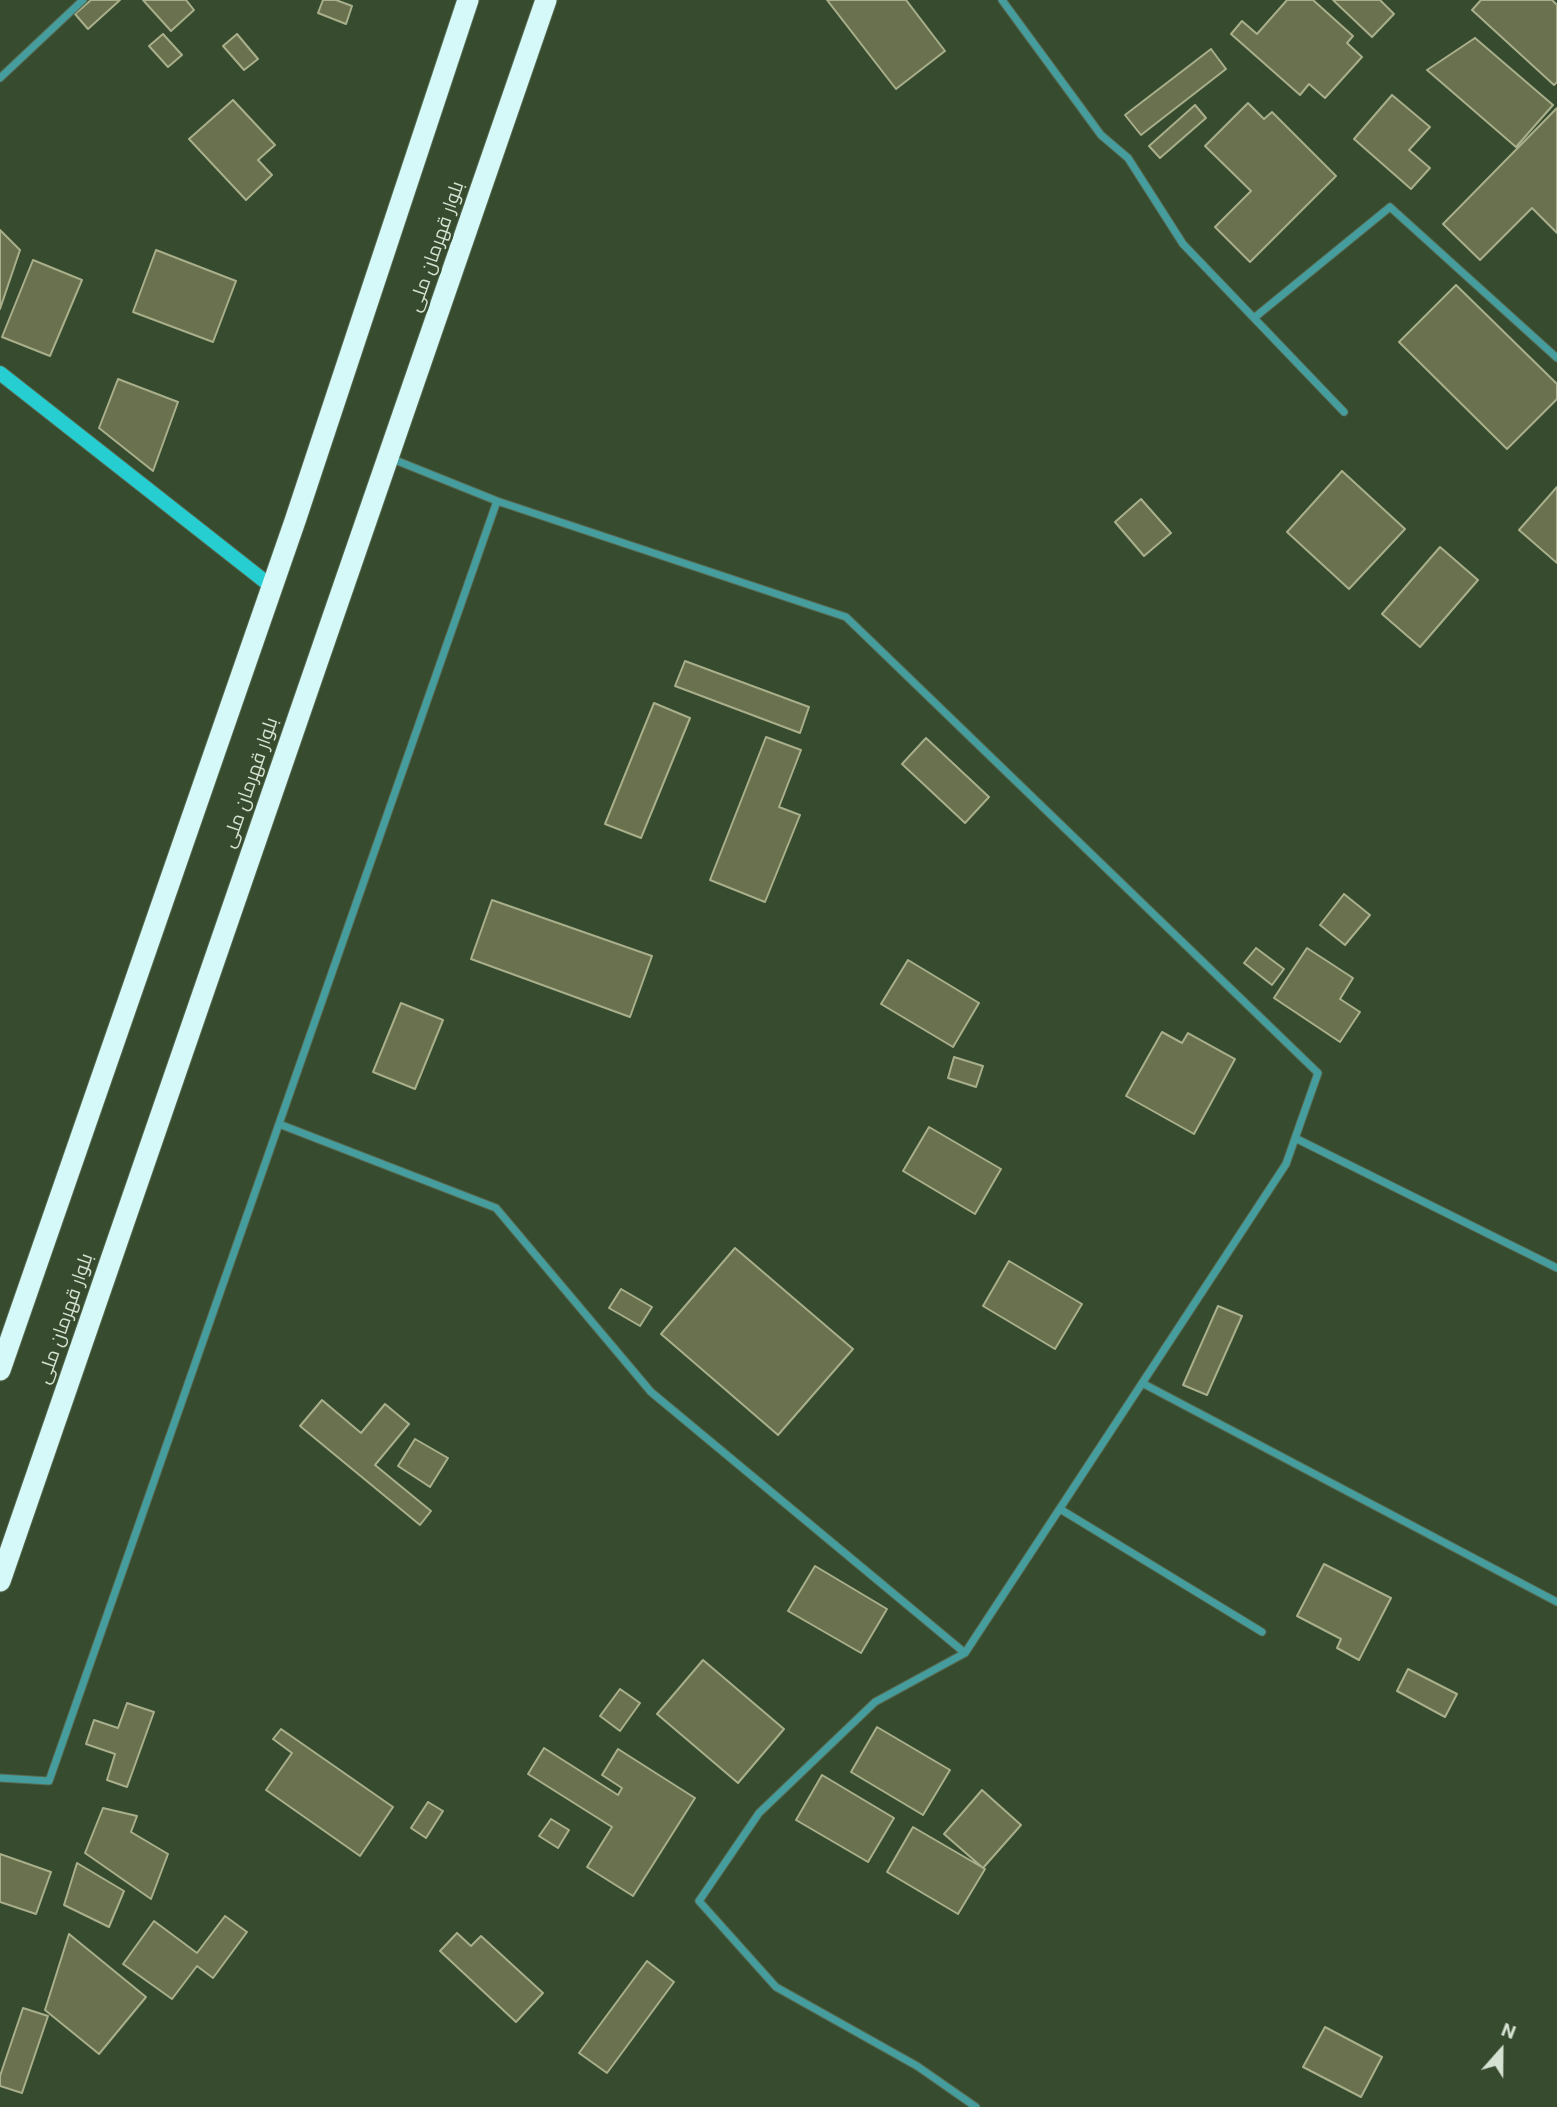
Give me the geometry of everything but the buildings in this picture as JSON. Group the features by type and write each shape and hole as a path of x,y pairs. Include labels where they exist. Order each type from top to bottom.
{"highway":[{"path":"0,1370 272,587 468,0"},
{"name":"بلوار قهرمان ملی","path":"0,1581 546,0"}],"street":[{"path":"0,78 83,0"},
{"path":"1002,0 1101,135 1128,158 1182,244 1344,412"},
{"path":"1254,318 1390,207 1557,358"},
{"path":"0,373 272,587"},
{"path":"388,457 497,501 846,617 1318,1073 1286,1164 965,1653 875,1702 759,1813 699,1901 776,1987 917,2066 976,2107"},
{"path":"0,1777 49,1781 497,501"},
{"path":"279,1125 496,1208 651,1392 965,1653"},
{"path":"1295,1138 1557,1268"},
{"path":"1142,1383 1557,1602"},
{"path":"1060,1509 1262,1632"}]}
